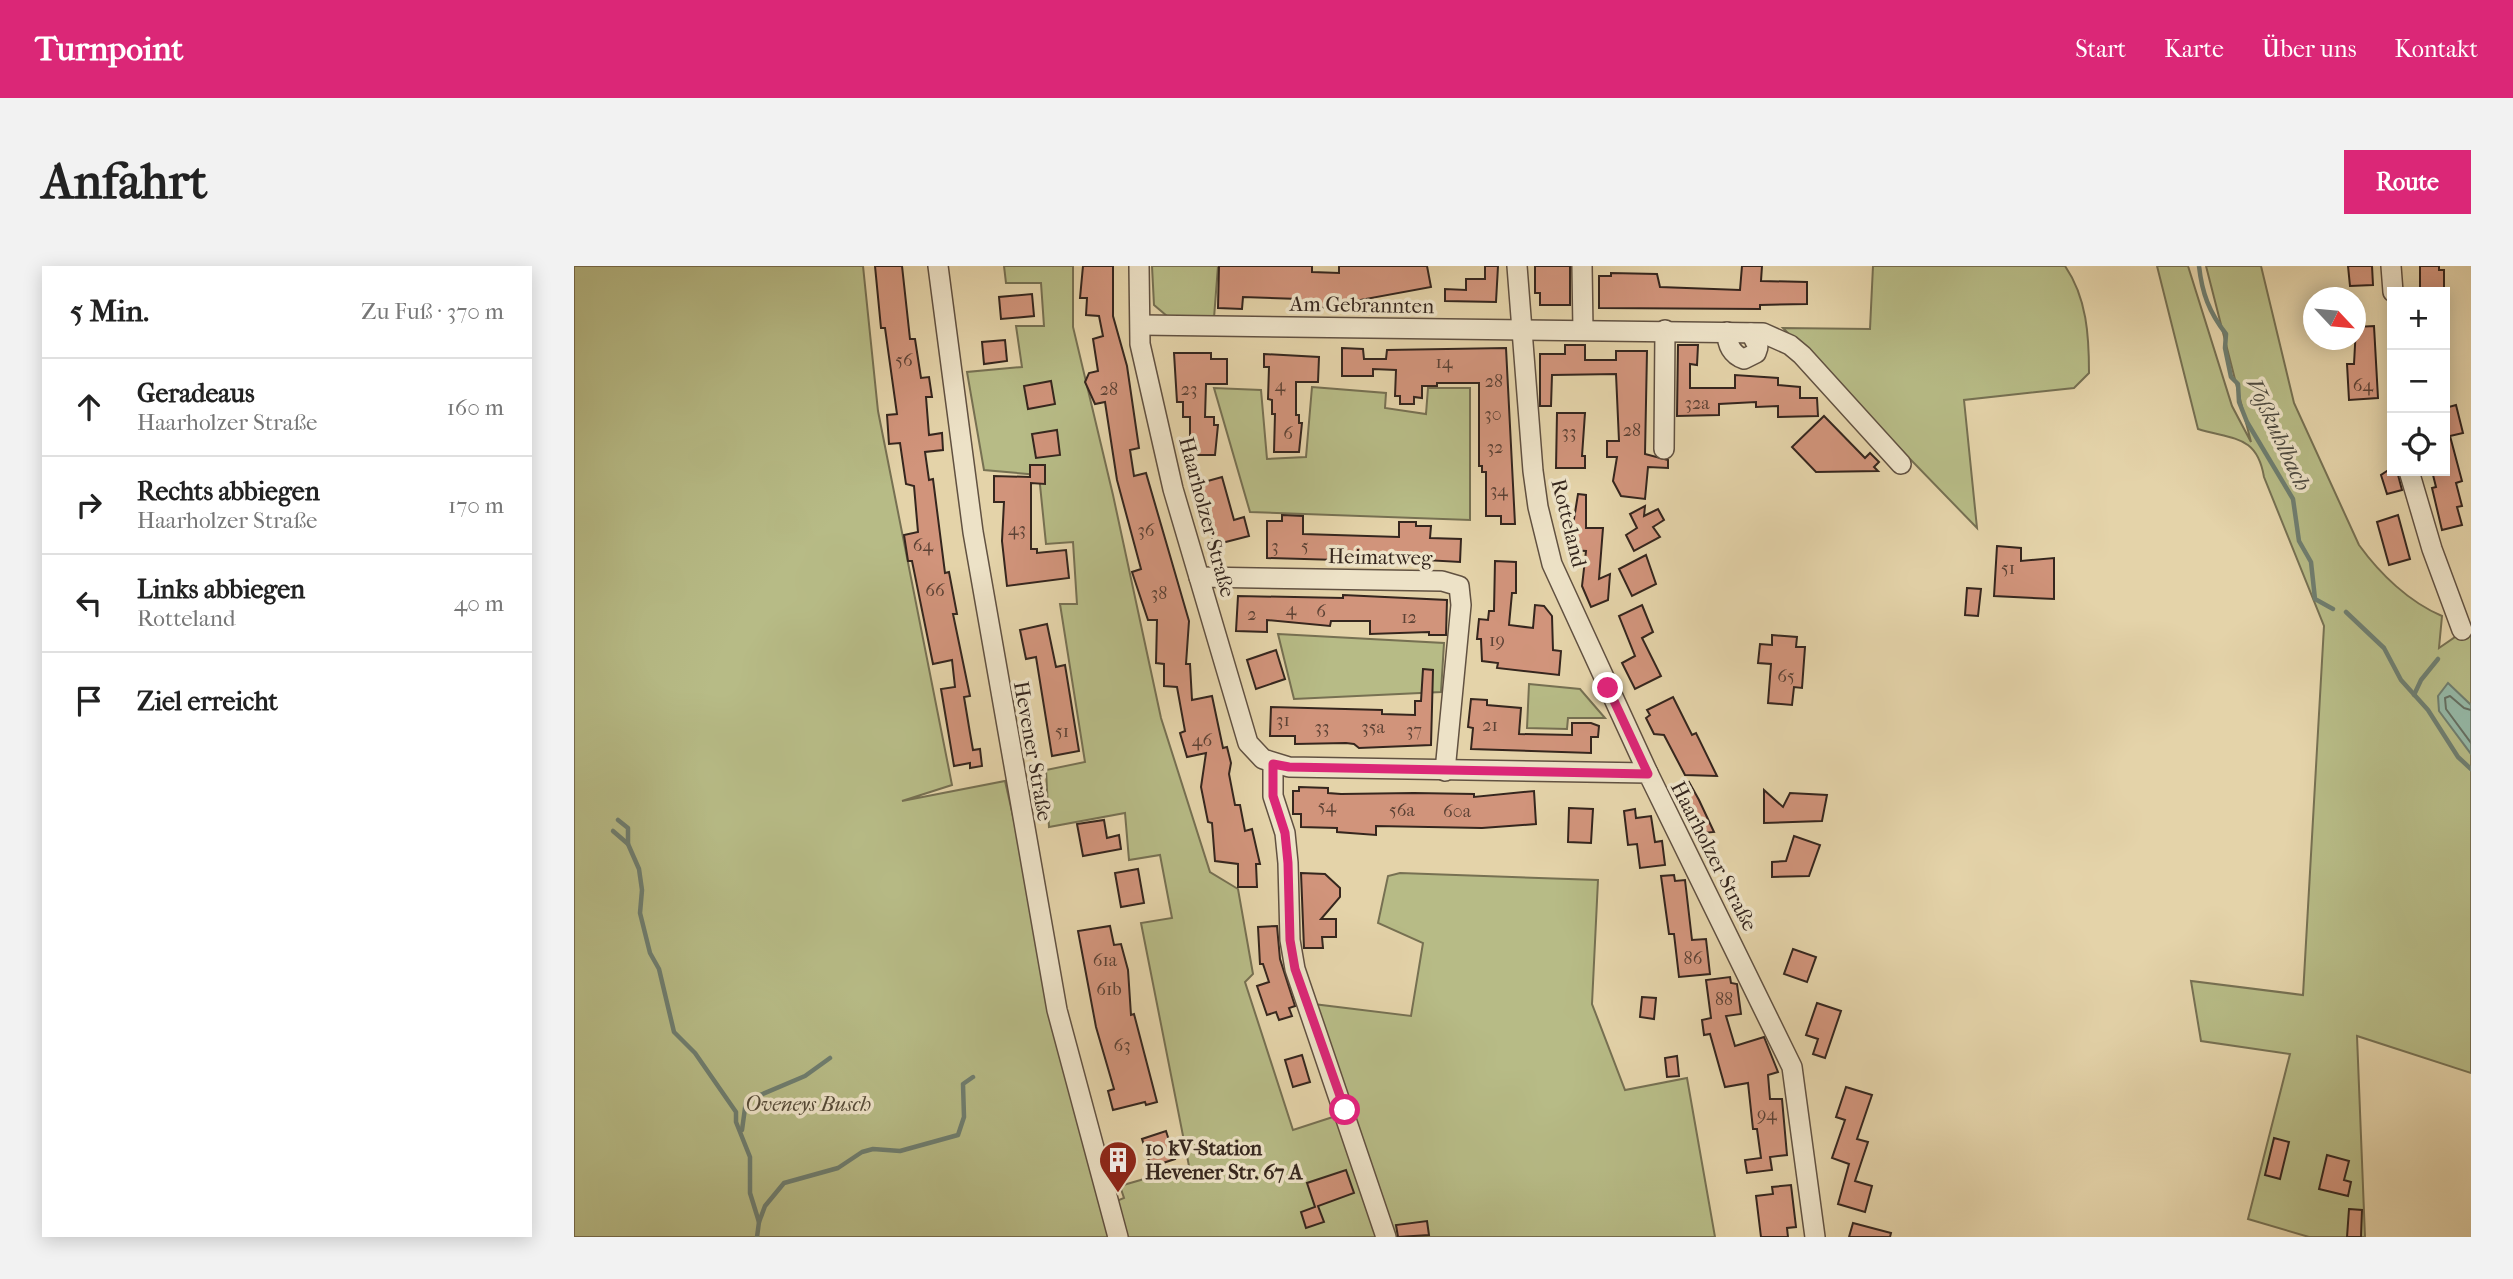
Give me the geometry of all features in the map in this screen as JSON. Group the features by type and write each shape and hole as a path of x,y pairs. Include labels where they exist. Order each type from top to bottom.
{"street":[{"name":"Hevener Straße","path":"939,266 972,532 1057,1010 1118,1237"},
{"name":"Haarholzer Straße","path":"1139,266 1140,344 1173,489 1244,733 1255,752 1273,764 1446,771 1648,774 1792,1067 1815,1237"},
{"name":"Rotteland","path":"1517,266 1533,471 1552,564 1648,774"},
{"path":"1581,266 1583,330"},
{"path":"2391,266 2393,287"},
{"name":"Am Gebrannten","path":"1141,325 1763,333 1790,345 1802,355 1900,464"},
{"path":"1664,449 1665,330"},
{"path":"1727,332 1727,340 1734,354 1744,359 1756,353 1758,347 1751,333"},
{"path":"2410,476 2431,549 2462,630"},
{"name":"Heimatweg","path":"1199,577 1442,580 1459,586 1461,605 1446,771"},
{"path":"1273,764 1273,796 1285,833 1290,940 1295,969 1386,1237"}],"green space":[{"name":"Oveneys Busch","path":"574,266 863,266 878,411 952,785 902,801 1005,781 1109,1237 574,1237"},
{"path":"1004,266 1073,266 1073,327 1113,495 1161,718 1210,872 1238,889 1253,974 1245,982 1293,1130 1342,1114 1313,1004 1411,1016 1423,943 1378,923 1388,876 1400,873 1598,880 1592,1004 1625,1090 1687,1078 1715,1237 1125,1237 1114,1202 1124,1198 1120,1186 1189,1166 1141,923 1172,918 1160,855 1129,860 1125,813 1049,827 1046,770 1085,762 1060,604 1077,604 1073,542 1046,544 1039,475 984,470 967,372 1022,367 1016,326 1044,326 1041,283 1006,283"},
{"path":"1152,266 1218,266 1214,318 1167,316 1154,305"},
{"path":"1873,266 2065,266 2078,291 2087,331 2089,373 2074,388 1964,400 1977,528 1783,328 1870,329"},
{"path":"2157,266 2188,266 2232,406 2251,442 2206,266 2261,266 2294,403 2359,545 2396,586 2418,603 2442,616 2439,648 2471,626 2471,1073 2357,1036 2365,1237 2309,1237 2248,1219 2290,1054 2201,1041 2191,981 2303,995 2324,626 2256,453 2242,441 2198,429"},
{"path":"1312,387 1386,393 1385,408 1426,414 1428,388 1470,388 1470,520 1250,512 1214,388 1261,390 1267,459 1306,457"},
{"path":"1278,634 1444,643 1441,692 1294,699"},
{"path":"1529,684 1580,689 1605,718 1568,718 1567,729 1527,728"}],"water":[{"path":"2448,683 2471,705 2471,754 2439,711 2438,696"}],"building":[{"path":"875,266 902,266 910,339 915,339 921,378 929,377 932,397 926,397 929,435 942,433 943,450 925,452 929,480 933,479 945,573 949,572 957,614 953,614 970,696 964,697 973,750 980,749 982,766 970,768 970,763 954,766 941,689 955,687 952,660 933,664 912,561 908,561 904,535 918,532 914,486 906,484 900,443 889,444 887,415 897,414 885,328 881,328"},
{"path":"1083,266 1113,266 1113,316 1127,366 1139,448 1130,450 1134,476 1146,473 1189,621 1186,664 1190,664 1192,700 1212,696 1223,748 1227,747 1231,763 1229,774 1235,805 1240,805 1245,831 1252,829 1260,864 1256,864 1257,887 1238,887 1238,864 1215,861 1212,823 1208,822 1201,787 1206,753 1187,757 1180,733 1185,731 1177,687 1164,686 1164,664 1156,663 1157,620 1148,620 1132,572 1141,569 1117,480 1105,402 1095,404 1085,382 1089,373 1098,371 1093,339 1103,336 1099,316 1086,315 1087,298 1080,298"},
{"path":"1219,266 1312,266 1312,272 1339,273 1339,266 1427,266 1431,287 1360,300 1360,304 1345,303 1345,308 1299,307 1299,299 1243,297 1242,309 1218,308"},
{"path":"1485,266 1498,266 1496,302 1445,301 1445,289 1466,290 1466,279 1485,279"},
{"path":"1535,266 1570,266 1570,305 1540,305 1540,293 1535,293"},
{"path":"1742,266 1762,266 1761,281 1807,282 1807,304 1760,305 1760,309 1599,308 1599,276 1611,276 1611,273 1657,274 1660,287 1740,290"},
{"path":"2348,266 2372,266 2373,285 2350,286"},
{"path":"2420,266 2439,266 2439,270 2444,270 2444,287 2420,287"},
{"path":"1032,294 1034,316 1001,319 999,297"},
{"path":"2366,326 2374,326 2378,398 2349,400 2347,364 2354,364 2355,350 2366,350"},
{"path":"1005,340 1007,361 984,364 982,342"},
{"path":"1565,345 1585,345 1585,360 1616,360 1616,351 1647,351 1645,454 1668,460 1668,468 1648,467 1645,499 1621,496 1613,481 1617,457 1607,457 1607,441 1619,441 1616,374 1552,375 1551,406 1540,406 1540,354 1565,354"},
{"path":"1678,345 1698,345 1697,365 1690,364 1690,388 1735,388 1735,375 1778,378 1778,385 1800,387 1800,398 1817,398 1818,416 1778,417 1778,406 1756,407 1756,402 1719,404 1719,415 1677,416"},
{"path":"1342,348 1363,349 1364,359 1386,359 1387,350 1506,348 1515,524 1501,524 1501,516 1486,516 1486,472 1482,472 1482,466 1479,466 1479,383 1437,383 1437,386 1422,386 1422,398 1414,397 1414,404 1400,404 1400,396 1395,396 1396,370 1373,369 1373,376 1342,376"},
{"path":"1174,353 1211,353 1211,359 1227,359 1227,384 1206,384 1205,417 1214,417 1214,425 1218,425 1215,455 1190,455 1190,417 1183,417 1183,402 1177,402"},
{"path":"1264,354 1319,357 1318,382 1296,382 1296,415 1299,415 1299,423 1302,423 1299,452 1274,452 1275,414 1272,414 1272,400 1268,399 1269,367 1264,367"},
{"path":"1051,381 1055,404 1028,409 1024,386"},
{"path":"2456,405 2463,433 2450,436 2450,407"},
{"path":"1557,413 1585,413 1582,456 1585,456 1585,468 1556,468"},
{"path":"1824,416 1865,458 1870,453 1879,462 1874,467 1878,471 1816,472 1792,447"},
{"path":"1057,430 1060,455 1036,458 1032,434"},
{"path":"2450,436 2462,481 2456,483 2462,506 2457,507 2462,525 2442,530 2432,488 2436,487 2433,476 2450,476"},
{"path":"1030,465 1045,465 1045,484 1031,483 1031,549 1037,549 1037,553 1066,550 1069,578 1007,586 1002,541 1004,502 994,502 994,476 1030,477"},
{"path":"2387,471 2387,476 2398,476 2402,490 2387,494 2381,475"},
{"path":"1222,477 1234,520 1244,517 1249,536 1214,545 1197,484"},
{"path":"1578,494 1586,495 1586,528 1603,528 1599,579 1610,574 1608,600 1591,607 1582,586 1586,551 1569,550"},
{"path":"1645,506 1644,516 1658,509 1664,520 1653,527 1660,537 1634,551 1626,535 1637,528 1630,514"},
{"path":"1282,515 1303,516 1303,534 1399,537 1399,522 1416,522 1416,526 1431,526 1430,538 1461,539 1460,562 1372,557 1372,561 1267,558 1267,521 1282,521"},
{"path":"2398,515 2410,559 2389,565 2377,522"},
{"path":"1997,546 2021,548 2021,561 2054,558 2054,599 1994,596"},
{"path":"1646,555 1656,584 1632,596 1619,569"},
{"path":"1495,561 1516,562 1516,593 1512,593 1509,625 1533,628 1535,605 1544,606 1552,616 1553,650 1561,651 1559,675 1497,668 1498,663 1482,661 1481,639 1477,639 1479,619 1488,620 1489,611 1494,611"},
{"path":"1967,588 1981,589 1978,616 1965,615"},
{"path":"1343,595 1447,600 1446,635 1429,635 1429,632 1370,634 1370,621 1331,621 1330,626 1267,620 1267,632 1236,631 1238,596 1343,598"},
{"path":"1642,605 1653,632 1642,638 1661,676 1635,689 1622,663 1635,656 1619,616"},
{"path":"1047,624 1056,667 1065,665 1079,751 1052,756 1036,657 1026,659 1020,630"},
{"path":"1772,635 1797,637 1796,647 1805,647 1802,688 1794,687 1792,705 1768,703 1771,664 1758,663 1760,644 1772,645"},
{"path":"1276,650 1285,679 1256,689 1247,660"},
{"path":"1423,669 1433,670 1431,745 1359,748 1346,743 1295,744 1295,736 1270,736 1271,707 1382,710 1382,714 1415,715 1415,701 1421,701"},
{"path":"1673,697 1692,735 1696,733 1717,776 1685,775 1664,735 1654,734 1646,718 1650,715 1647,710"},
{"path":"1471,699 1487,700 1487,705 1521,708 1519,734 1572,735 1572,723 1591,723 1599,726 1598,737 1591,737 1591,753 1471,749 1473,728 1468,727"},
{"path":"1689,782 1714,832 1693,834 1681,804 1672,792"},
{"path":"1299,787 1328,788 1328,793 1341,794 1474,794 1474,797 1534,791 1536,824 1482,828 1376,826 1376,835 1337,832 1337,828 1301,827 1301,814 1293,814 1293,791 1299,791"},
{"path":"1764,790 1783,807 1790,793 1827,795 1822,821 1764,823"},
{"path":"1569,808 1593,809 1591,843 1568,842"},
{"path":"1635,809 1636,818 1651,816 1655,842 1662,841 1665,865 1640,868 1637,844 1628,845 1624,811"},
{"path":"1104,820 1107,838 1119,835 1121,849 1083,856 1077,824"},
{"path":"1794,836 1820,845 1809,876 1772,877 1772,862 1786,861"},
{"path":"1138,869 1144,903 1121,907 1115,873"},
{"path":"1301,873 1325,874 1340,888 1340,897 1321,919 1336,919 1336,937 1322,937 1323,948 1304,948"},
{"path":"1674,875 1675,881 1685,880 1692,940 1706,939 1710,974 1679,977 1674,934 1669,934 1661,876"},
{"path":"1110,926 1114,945 1121,944 1128,970 1131,1015 1134,1014 1157,1102 1146,1105 1145,1102 1113,1110 1108,1091 1114,1089 1096,1027 1078,931"},
{"path":"1277,926 1280,959 1295,1006 1289,1008 1292,1016 1279,1020 1276,1012 1267,1015 1257,986 1269,982 1263,964 1260,964 1258,927"},
{"path":"1793,949 1816,957 1807,982 1784,974"},
{"path":"1730,977 1731,983 1737,984 1741,1014 1726,1016 1735,1046 1764,1037 1778,1072 1768,1075 1770,1099 1782,1099 1787,1155 1770,1157 1772,1170 1747,1173 1745,1160 1761,1158 1757,1129 1753,1129 1748,1083 1725,1087 1710,1034 1704,1035 1702,1020 1711,1018 1706,980"},
{"path":"1642,997 1656,998 1654,1019 1640,1017"},
{"path":"1817,1003 1841,1011 1825,1058 1813,1054 1818,1039 1806,1035"},
{"path":"1302,1055 1310,1082 1293,1087 1285,1060"},
{"path":"1677,1056 1679,1076 1667,1077 1665,1058"},
{"path":"1846,1087 1872,1095 1857,1139 1868,1142 1855,1181 1872,1186 1865,1212 1838,1204 1849,1164 1832,1158 1845,1120 1836,1117"},
{"path":"1166,1131 1175,1159 1151,1167 1142,1139"},
{"path":"2274,1138 2289,1142 2280,1179 2265,1175"},
{"path":"2327,1155 2349,1161 2344,1180 2351,1182 2348,1196 2319,1189"},
{"path":"1346,1170 1354,1193 1318,1206 1324,1222 1306,1228 1301,1212 1315,1207 1307,1183"},
{"path":"1791,1185 1796,1227 1787,1228 1788,1237 1761,1237 1756,1196 1773,1194 1772,1187"},
{"path":"2349,1209 2362,1210 2361,1237 2347,1237"},
{"path":"1427,1221 1429,1235 1398,1237 1396,1225"},
{"path":"1853,1223 1891,1233 1890,1237 1849,1237"}],"waterway":[{"name":"Voßkuhlbach","path":"2199,266 2207,302 2226,334 2225,348 2231,377 2238,384 2239,402 2247,422 2293,499 2299,541 2311,562 2315,599 2333,609"},
{"name":"Voßkuhlbach","path":"2346,612 2384,648 2401,680 2428,710 2458,757 2471,769"},
{"path":"2414,695 2421,680 2438,659"},
{"path":"618,820 628,828 628,844 639,869 642,890 640,913 650,953 659,969 674,1032 695,1053 736,1112 736,1122 750,1157 750,1193 759,1222 757,1237"},
{"path":"613,831 628,844"},
{"path":"742,1130 746,1101 805,1076 830,1058"},
{"path":"759,1222 765,1206 784,1183 838,1168 862,1152 873,1149 900,1151 958,1135 964,1117 963,1084 973,1077"}],"place":[{"name":"10 kV-Station Hevener Str. 67 A","path":"1118,1194"}],"route":[{"path":"1345,1110 1295,969 1290,940 1285,833 1273,796 1273,764 1289,767 1648,774 1608,688"}]}
